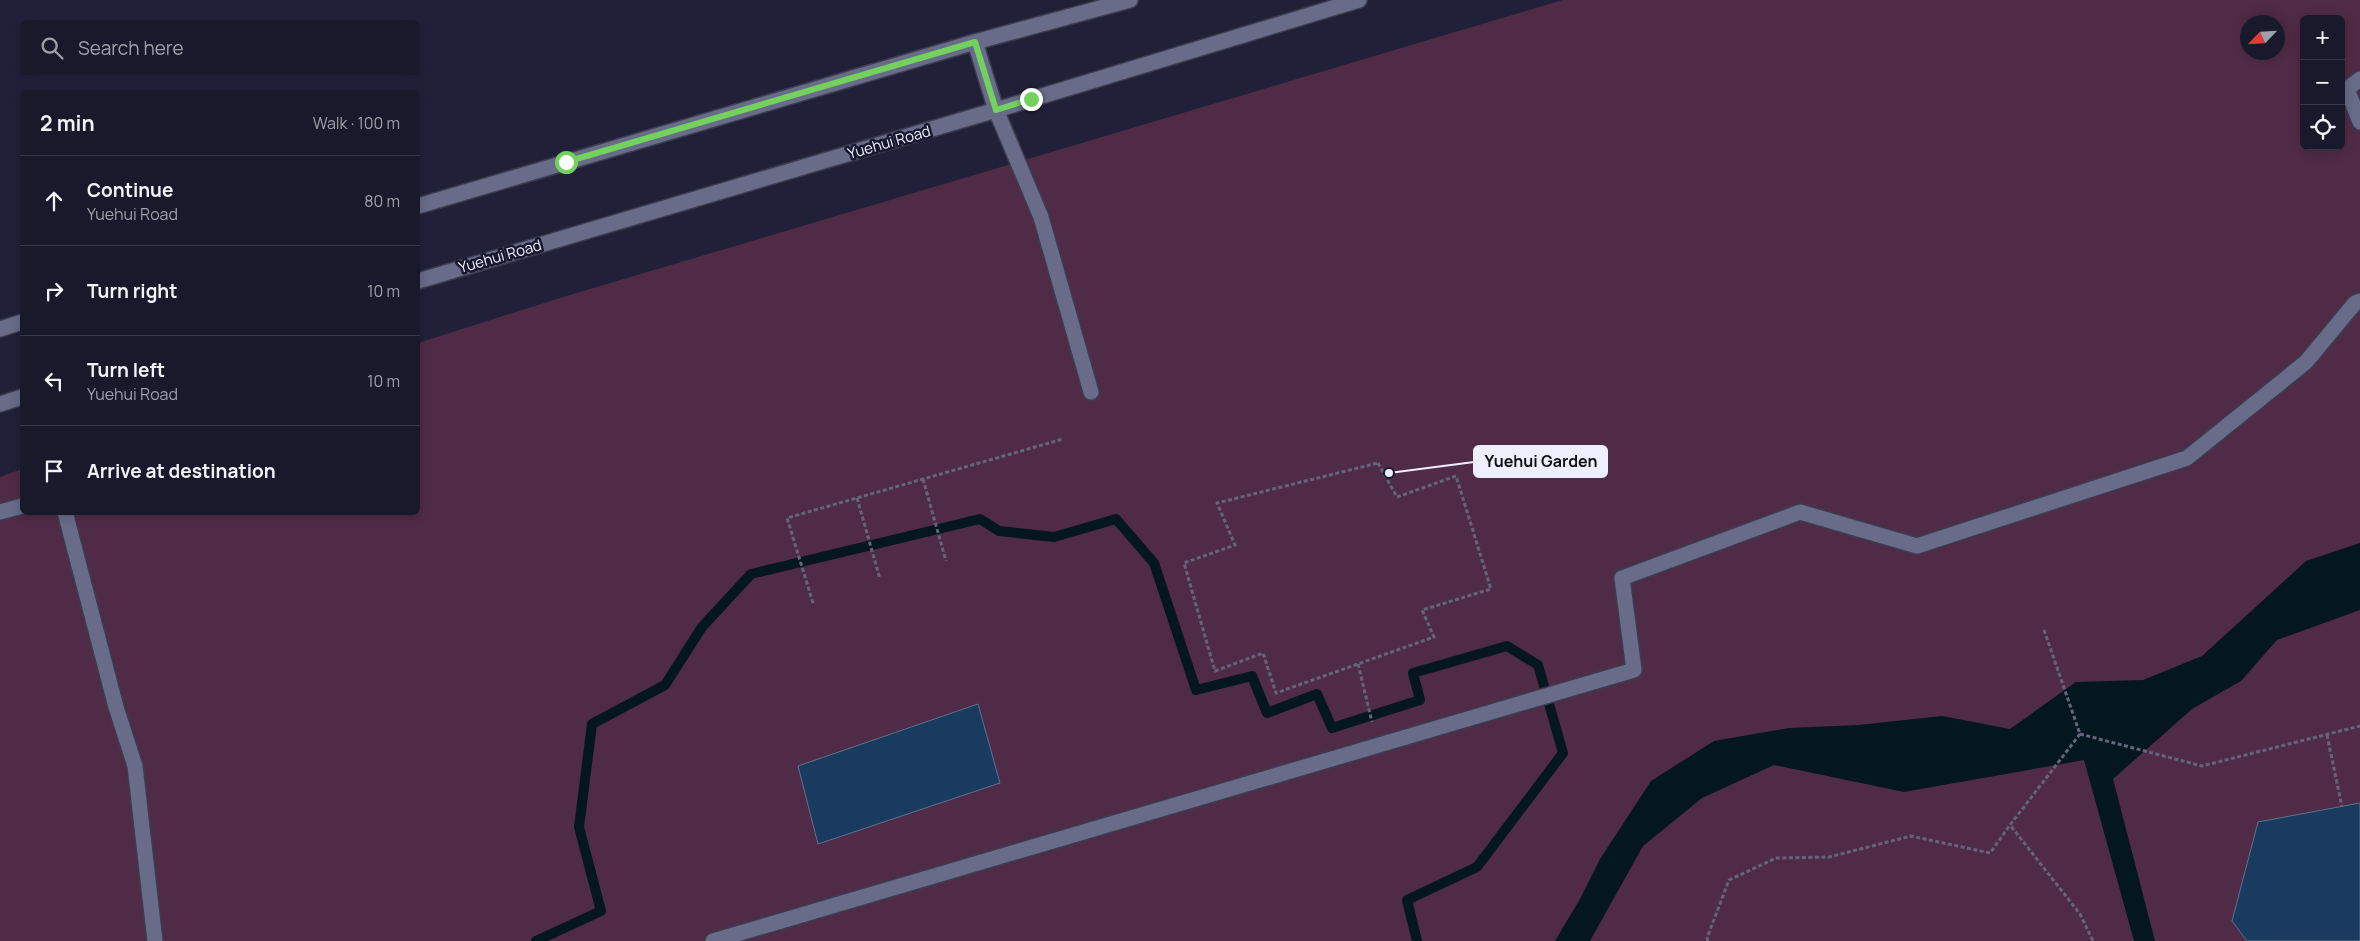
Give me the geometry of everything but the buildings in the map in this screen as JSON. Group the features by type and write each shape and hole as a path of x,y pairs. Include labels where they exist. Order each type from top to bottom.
{"street":[{"path":"420,205 975,42 1130,0"},
{"name":"Yuehui Road","path":"420,280 996,110 1359,0"},
{"path":"975,42 996,110 1041,217 1091,392"},
{"path":"2360,79 2347,89 2360,122"},
{"path":"713,941 1634,670 1622,578 1800,512 1917,546 2187,458 2306,362 2354,303 2360,301"},
{"path":"0,329 20,323"},
{"path":"0,404 20,398"},
{"path":"0,512 20,507"},
{"path":"66,515 116,707 136,766 155,941"}],"path":[{"path":"813,602 787,518 1063,439"},
{"path":"1378,463 1397,497 1456,476 1491,589 1422,610 1434,636 1358,664 1276,693 1264,653 1215,671 1184,563 1235,545 1217,503 1378,463"},
{"path":"923,479 946,561"},
{"path":"857,498 880,579"},
{"path":"2044,630 2080,734"},
{"path":"1358,664 1374,730"},
{"path":"2080,734 2202,766 2360,726"},
{"path":"1708,941 1707,938 1729,880 1776,858 1829,857 1911,836 1990,853 2080,734"},
{"path":"2327,735 2342,806"},
{"path":"2010,825 2080,914 2093,941"}],"shaded area":[{"path":"1563,0 2360,0 2360,941 0,941 0,477 20,470 20,515 420,515 420,342 560,298"}],"water":[{"path":"2360,543 2360,610 2277,640 2241,681 2192,709 2113,779 2155,941 2134,941 2084,760 1904,792 1774,765 1702,798 1643,846 1590,941 1555,941 1580,899 1600,859 1651,781 1714,741 1789,728 1859,725 1942,716 2010,729 2076,682 2143,680 2202,656 2306,561"}],"waterway":[{"path":"536,941 601,911 579,827 592,724 665,685 702,627 751,574 980,519 999,531 1054,537 1116,519 1154,563 1196,690 1252,676 1267,713 1317,694 1332,728 1420,700 1413,673 1507,646 1538,665 1563,753 1477,867 1407,900 1417,941"}],"place":[{"name":"Yuehui Garden","path":"1389,473"}],"route":[{"path":"566,162 975,42 996,110 1031,99"}]}
